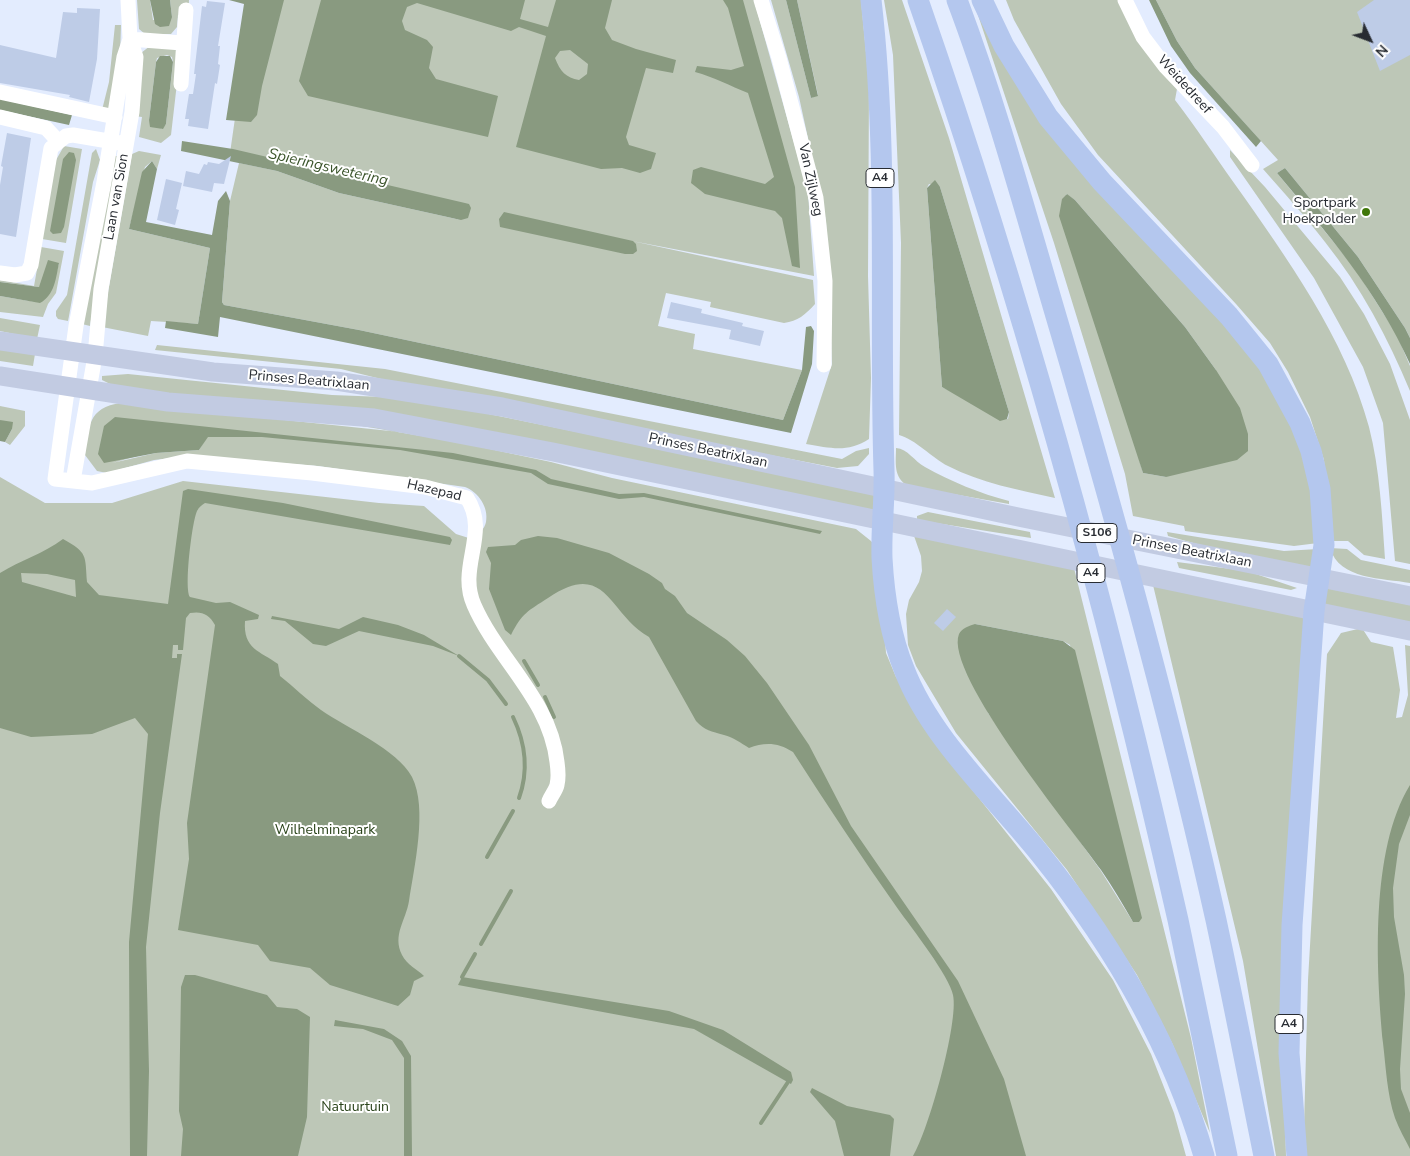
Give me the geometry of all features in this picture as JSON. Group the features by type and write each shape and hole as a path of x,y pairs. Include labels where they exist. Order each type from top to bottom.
{"highway":[{"name":"A4","path":"871,0 879,88 884,488 882,557 891,623 904,670 918,698 942,734 1042,856 1098,931 1145,1008 1178,1081 1204,1156"},
{"name":"A4","path":"918,0 1012,290 1107,631 1176,912 1227,1156"},
{"name":"A4","path":"957,0 975,48 1050,295 1094,447 1139,614 1215,920 1264,1156"},
{"name":"A4","path":"982,0 1004,46 1048,117 1102,182 1229,316 1268,364 1303,430 1320,489 1324,545 1314,610 1298,812 1290,984 1289,1053 1297,1156"}],"main road":[{"name":"Prinses Beatrixlaan","path":"0,341 72,353 213,372 336,381 483,404 1023,518 1410,596"},
{"path":"0,376 168,402 374,418 884,521"},
{"name":"S106","path":"884,521 1410,630"}],"street":[{"name":"Laan van Sion","path":"89,391 95,356 101,289 127,143 136,57 130,39 128,0"},
{"name":"Van Zijlweg","path":"761,0 779,58 816,198 825,280 824,364"},
{"name":"Weidedreef","path":"1125,0 1143,37 1166,66 1223,127 1252,165"},
{"path":"180,84 186,10"},
{"name":"Laan van Sion","path":"69,387 72,353 111,142 124,57 130,39"},
{"path":"130,39 182,43"},
{"path":"0,92 115,117"},
{"path":"0,116 46,128 58,141"},
{"path":"0,273 15,276 27,273 31,265 51,148 58,141 73,135 127,143"},
{"name":"Hazepad","path":"69,387 55,479 92,483 186,461 312,473 425,487 467,498 474,510 477,524 470,575 473,602 485,628 534,697 546,720 555,748 558,777 557,786 548,802"},
{"path":"73,481 89,391"}],"green space":[{"path":"137,0 150,0 153,20 172,17 170,0 189,0 188,17 178,15 177,27 171,34 145,34 139,29"},
{"path":"252,0 754,0 808,193 814,276 632,241 813,280 815,304 801,317 793,321 784,323 710,307 711,302 666,293 658,326 695,334 693,349 802,370 783,420 359,330 224,305 222,302 230,201 239,163 277,171 339,193 461,220 230,153"},
{"path":"771,0 786,0 811,98 818,95 797,0 861,0 869,84 868,276 871,378 869,439 846,448 806,444 832,364 826,221 799,97"},
{"path":"884,0 902,0 949,138 1055,498 1000,485 961,472 942,463 911,440 899,435 901,243 893,55","holes":["929,184 940,187 1009,412 1008,419 942,387 927,188"]},
{"path":"1006,0 1119,0 1177,89 1175,100 1294,270 1330,330 1358,394 1373,443 1380,493 1385,559 1364,555 1348,541 1328,541 1324,460 1310,417 1288,372 1270,343 1236,304 1098,155 1061,104 1014,20"},
{"name":"Sportpark Hoekpolder","path":"1156,0 1410,0 1410,338 1358,257 1285,168 1277,173 1354,267 1397,335 1410,366 1410,391 1383,332 1362,295 1338,259 1310,223 1263,169 1278,160 1195,68 1177,41"},
{"path":"975,6 1011,72 1263,365 1302,444 1315,502 1318,543 1294,546 1185,531 1184,526 1133,516 1125,474 1054,243","holes":["1066,194 1075,200 1185,327 1216,370 1166,477 1143,473"]},
{"path":"115,25 121,25 120,58 111,112 102,110 109,82"},
{"path":"168,45 176,50 177,83 171,135 161,143 139,137 142,117 134,116 141,53 150,46","holes":["167,55 172,57 166,124 162,129 149,120 156,62 157,58"]},
{"path":"64,146 82,149 66,243 42,239 56,160"},
{"path":"96,149 100,160 93,182 68,321 58,319 56,311 67,295 92,153"},
{"path":"1230,150 1265,187 1340,277 1364,314 1390,364 1410,420 1410,564 1395,561 1383,423 1363,367 1314,278 1230,157"},
{"path":"139,151 161,155 157,169 152,161 145,167 129,229 210,248 198,324 151,321 148,336 102,327 132,154"},
{"path":"114,156 117,156 90,326 82,324"},
{"path":"41,247 64,251 56,293 48,304 43,317 0,312 0,296 35,301 42,300 47,296 59,263 39,287 0,282 0,280 34,286"},
{"path":"0,318 40,325 37,339 0,331"},
{"path":"157,345 385,369 842,459 856,451 869,448 869,454 858,466 837,468 389,381 341,369 155,350"},
{"path":"0,348 35,354 33,366 0,361"},
{"path":"128,374 332,395 410,398 877,493 877,512 110,384 102,380 102,376"},
{"name":"Wilhelminapark","path":"121,403 419,434 551,462 612,478 856,529 871,541 878,550 886,653 896,677 940,749 1051,889 1113,980 1151,1054 1174,1113 1186,1156 0,1156 0,477 45,503 112,503 183,481 379,503 424,506 456,534 475,540 486,522 486,511 478,496 465,487 318,466 189,456 154,460 107,473 97,471 85,455 87,436 96,414 110,405","holes":["207,437 199,450 156,453 112,463"]},
{"path":"0,406 25,411 25,426 10,445 5,442 12,429 0,420"},
{"path":"896,448 908,453 921,465 945,477 977,491 1009,501 1009,504 908,486 898,474"},
{"path":"928,512 1030,532 1031,538 917,520 917,516"},
{"path":"1167,532 1284,551 1318,549 1316,570 1226,552 1168,536"},
{"path":"913,533 1074,568 1191,1038 1210,1133 1172,1043 1137,975 1067,870 956,733 916,666 908,645 906,614 909,600 919,582 922,571 921,556","holes":["975,624 1063,641 1070,645 1133,922 1101,871 988,713"]},
{"path":"1330,548 1347,549 1361,560 1410,570 1410,583 1363,576 1352,572 1342,566"},
{"path":"1177,562 1247,571 1297,588 1291,590 1179,568"},
{"path":"1153,585 1308,618 1283,1048 1286,1156 1276,1156 1243,961"},
{"path":"1319,586 1410,605 1410,622 1318,603"},
{"path":"1362,628 1371,642 1393,647 1400,690 1396,718 1402,717 1408,695 1405,645 1410,646 1410,1156 1306,1156 1304,1127 1308,980 1327,654 1341,633"}],"shaded area":[{"path":"150,0 170,0 172,17 169,26 160,27 155,24"},
{"path":"229,0 284,0 262,86 257,115 251,122 226,120 244,4"},
{"path":"321,0 525,0 520,19 548,27 556,0 612,0 605,28 612,40 676,60 673,73 646,68 626,137 629,145 656,153 651,169 640,173 622,168 601,169 516,147 546,36 519,27 511,31 417,3 407,7 402,21 405,30 427,40 433,47 429,68 436,79 498,96 488,137 308,96 299,81","holes":["570,50 588,64 587,74 579,80 570,78 564,73 555,58 560,51"]},
{"path":"723,0 743,0 795,187 800,268 792,266 782,218 775,211 705,194 691,183 693,170 701,167 765,184 774,177 748,93 695,72 697,66 731,70 744,66 728,8"},
{"path":"786,0 797,0 818,96 811,98"},
{"path":"1149,0 1156,0 1177,41 1195,68 1261,141 1256,147 1190,73 1171,46"},
{"path":"160,56 170,56 173,62 166,124 163,129 150,127 149,120 156,62"},
{"path":"0,99 72,115 69,125 0,110"},
{"path":"182,141 233,149 465,203 469,204 471,208 468,218 461,220 339,193 277,171 181,151"},
{"path":"69,152 74,153 76,160 64,227 61,233 53,234 50,231 63,159"},
{"path":"152,161 157,169 146,222 212,235 218,201 226,191 230,201 222,302 224,305 359,330 783,420 802,370 806,327 811,326 814,331 812,364 791,433 220,317 218,337 165,328 166,321 198,324 210,248 129,229 142,172"},
{"path":"1285,168 1358,257 1405,328 1410,338 1410,364 1383,312 1367,288 1333,241 1277,173"},
{"path":"935,180 940,187 1009,412 1007,419 1000,421 942,387 927,188"},
{"path":"1067,194 1075,200 1185,327 1216,370 1240,408 1248,434 1248,451 1237,460 1166,477 1143,473 1059,216 1062,199"},
{"path":"504,212 633,241 636,244 637,251 633,254 625,254 500,227 499,219"},
{"path":"48,260 59,263 52,291 45,300 40,303 0,296 0,282 39,287"},
{"path":"115,417 453,453 536,470 551,479 619,494 644,493 822,531 820,534 644,497 619,499 548,484 531,473 400,450 262,437 208,437 199,450 156,453 104,463 98,454 104,426"},
{"path":"0,420 13,422 12,429 5,442 0,441"},
{"path":"188,489 283,503 450,537 452,540 450,545 205,503 198,510 195,517 188,569 188,591 190,597 216,603 230,602 259,615 258,619 245,621 247,638 254,648 278,664 280,676 321,710 395,757 412,777 417,790 419,805 418,838 409,901 398,941 404,958 424,976 414,981 410,995 398,1006 330,985 310,968 270,961 258,945 178,930 189,859 187,823 215,625 205,614 198,612 190,613 186,618 183,650 178,650 178,645 173,645 172,658 177,658 177,654 182,654 160,813 146,947 149,1071 147,1156 130,1156 129,942 148,734 135,718 92,734 31,737 0,728 0,573 48,549 63,539 77,548 84,556 87,582 99,595 168,604 183,491","holes":["21,573 47,574 75,580 76,597 22,582"]},
{"path":"538,536 557,538 609,553 649,574 662,583 665,589 675,596 687,613 727,640 745,656 767,683 809,745 851,826 958,981 1004,1079 1026,1156 913,1156 934,1102 947,1051 954,1009 953,995 945,976 858,851 793,752 782,746 771,744 749,748 734,739 702,727 696,721 649,637 635,627 605,594 595,587 583,584 568,587 526,613 511,635 505,630 489,589 491,563 486,552 488,547 515,545 521,540"},
{"path":"272,616 339,629 363,617 398,625 424,635 459,656 433,646 359,631 326,646 313,644 285,621 271,619"},
{"path":"975,624 1063,641 1075,650 1142,918 1139,922 1133,922 1101,870 1014,753 971,682 959,654 959,634 968,626"},
{"path":"1410,785 1410,815 1399,844 1393,888 1394,917 1404,975 1405,994 1400,1069 1401,1089 1410,1113 1410,1149 1395,1118 1388,1090 1383,1043 1378,946 1382,876 1388,842 1397,812"},
{"path":"185,975 195,975 267,995 277,1007 297,1009 310,1017 307,1117 298,1156 181,1156 183,1129 179,1111 181,987"},
{"path":"462,977 669,1011 723,1030 791,1072 793,1080 791,1084 694,1029 458,985"},
{"path":"335,1020 384,1029 402,1041 411,1056 412,1156 404,1156 404,1058 392,1040 363,1029 334,1026"},
{"path":"812,1088 847,1106 890,1115 894,1119 890,1156 844,1156 835,1121 810,1092"}],"building":[{"path":"1374,0 1410,0 1410,55 1380,71 1357,12"},
{"path":"207,1 225,3 218,46 220,46 218,64 220,65 217,84 215,83 208,129 188,126 189,119 185,119 189,94 193,94 202,6 206,7"},
{"path":"77,8 100,9 97,59 89,102 69,97 70,95 0,83 0,45 56,58 63,12 77,13"},
{"path":"7,133 31,138 16,237 0,234 0,185 3,167 1,166"},
{"path":"231,156 224,184 214,183 212,192 183,186 186,171 199,174 204,164 207,165 208,162 219,164"},
{"path":"166,179 182,183 176,209 179,210 175,225 157,220"},
{"path":"671,302 702,309 701,313 743,323 742,326 764,331 760,346 729,339 731,330 667,318"},
{"path":"947,609 956,617 943,631 934,623"}],"waterway":[{"path":"459,656 488,680 506,704"},
{"path":"524,661 538,685"},
{"path":"545,697 554,717"},
{"path":"513,717 521,737 525,757 524,777 519,798"},
{"path":"487,857 513,811"},
{"path":"481,944 511,891"},
{"path":"462,977 475,954"},
{"path":"761,1123 788,1082"}],"place":[{"name":"Sportpark Hoekpolder","path":"1366,212"}],"water label":[{"name":"Spieringswetering","path":"328,168"}],"park label":[{"name":"Natuurtuin","path":"355,1108"}]}
